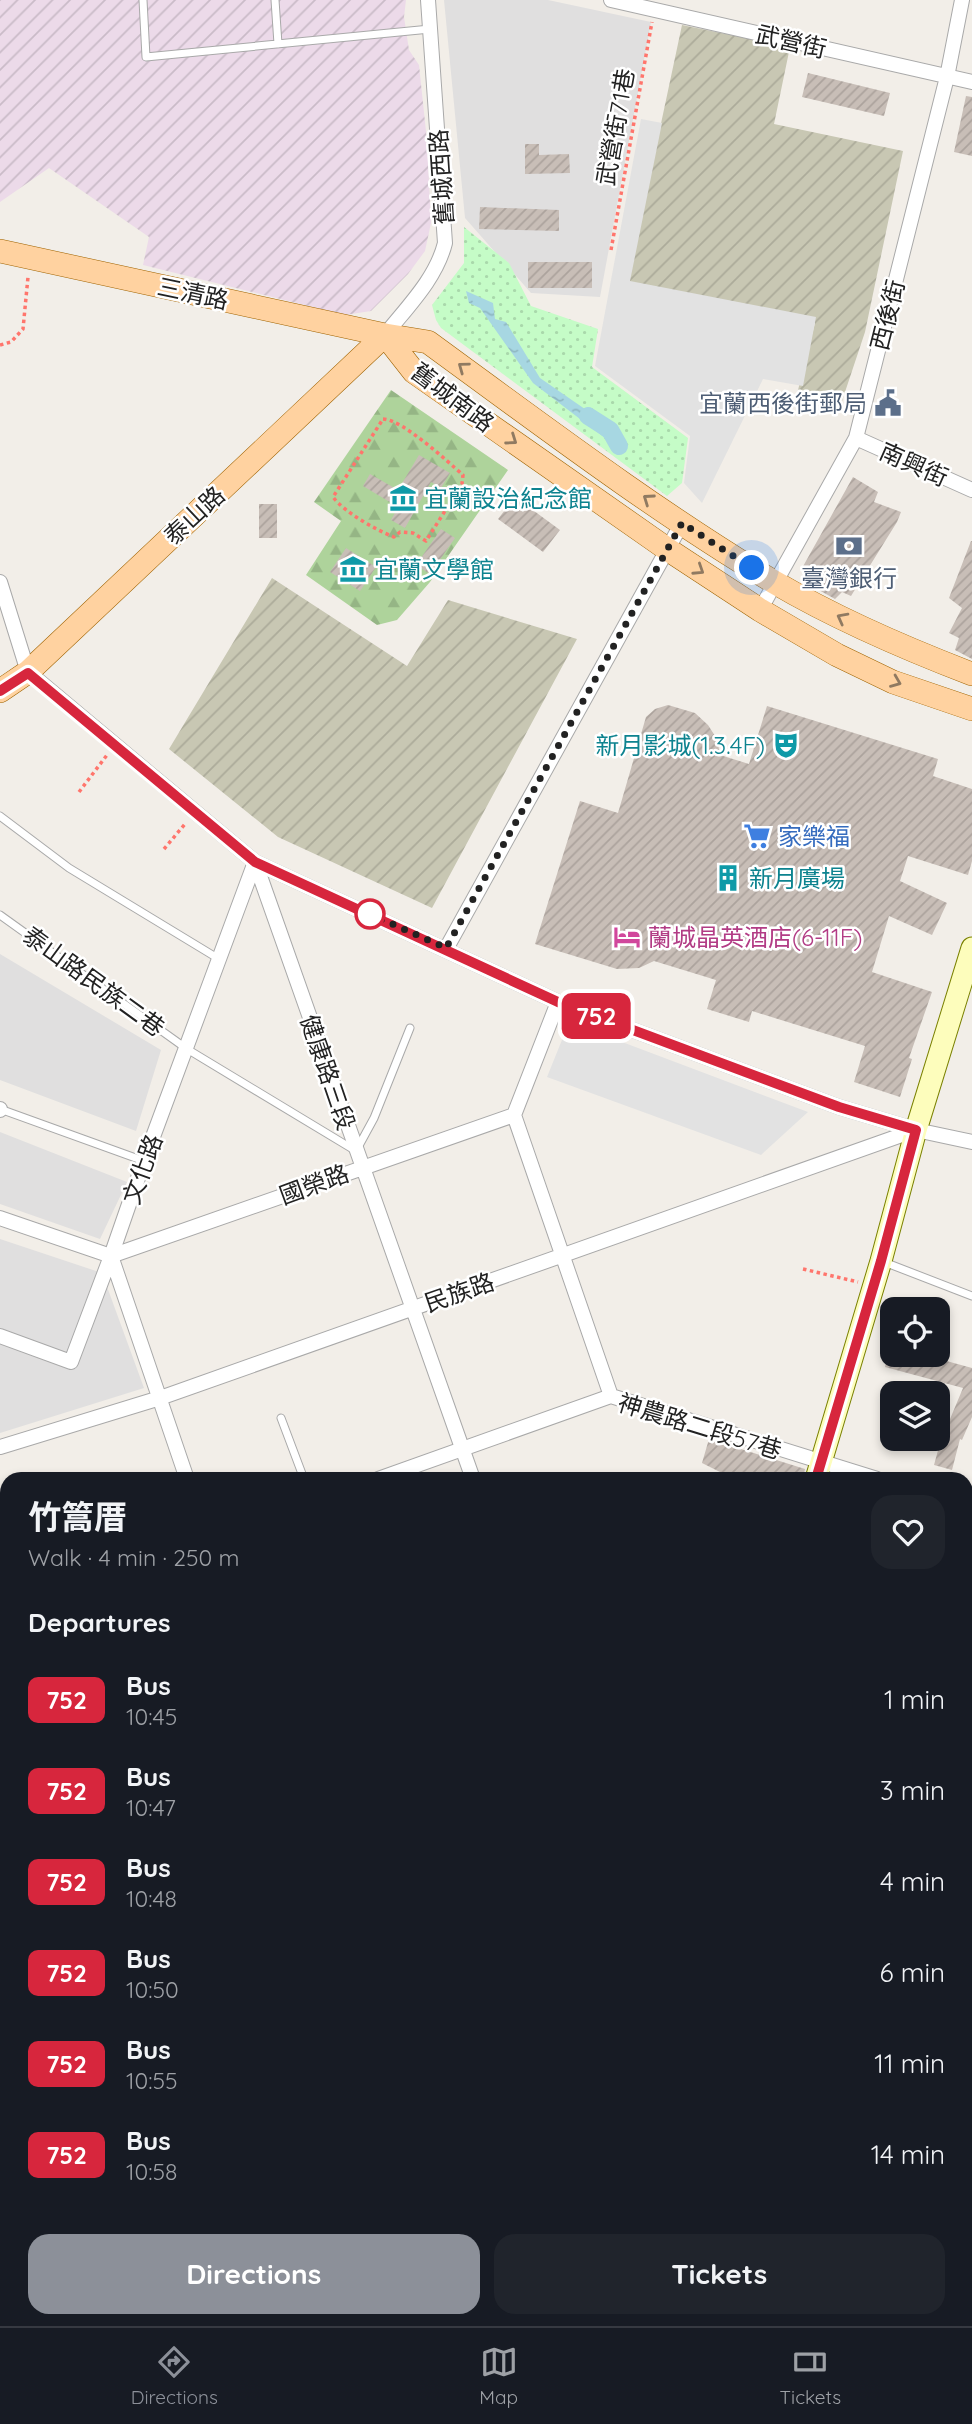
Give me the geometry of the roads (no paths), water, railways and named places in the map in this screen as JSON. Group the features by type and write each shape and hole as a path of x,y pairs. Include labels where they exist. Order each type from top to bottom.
{"main road":[{"name":"三清路","path":"0,251 385,335"},
{"name":"舊城南路","path":"385,335 428,342 682,523 775,582 909,650 972,674"},
{"name":"舊城南路","path":"385,335 414,372 667,549 760,610 837,655 893,682 972,709"},
{"name":"泰山路","path":"0,691 28,673 385,335"}],"street":[{"name":"舊城西路","path":"385,335 440,261 445,243 428,0"},
{"name":"西後街","path":"760,610 856,438 947,77 962,0"},
{"name":"武營街","path":"616,1 972,82"},
{"name":"南興街","path":"856,438 972,490"},
{"path":"446,948 682,523"},
{"path":"0,582 28,673 255,862 558,1002 839,1107 916,1130 972,1142"},
{"name":"文化路","path":"0,1336 71,1362 255,862"},
{"name":"健康路三段","path":"255,862 470,1472"},
{"path":"818,1471 881,1261 916,1130 972,948"},
{"path":"558,1002 514,1115 611,1396"},
{"name":"國榮路","path":"111,1256 514,1115"},
{"name":"民族路","path":"0,1447 160,1398 916,1130"},
{"path":"0,1217 111,1256 185,1472"},
{"name":"神農路二段57巷","path":"399,1472 611,1396 818,1471"}],"lane":[{"path":"143,0 146,57 430,29"},
{"path":"275,0 278,44"},
{"path":"0,816 69,868 219,959"},
{"name":"泰山路民族二巷","path":"0,915 187,1049 356,1151"},
{"path":"356,1151 373,1118 410,1028"},
{"path":"0,1109 144,1161"},
{"path":"881,1261 972,1296"},
{"path":"281,1418 301,1472"}],"water":[{"path":"466,291 493,303 495,319 506,322 540,378 608,425 610,442 533,383 480,308 469,303"}],"waterway":[{"path":"588,416 610,430 619,446"}],"place":[{"name":"宜蘭西後街郵局","path":"888,403"},
{"name":"宜蘭設治紀念館","path":"403,498"},
{"name":"臺灣銀行","path":"849,546"},
{"name":"宜蘭文學館","path":"353,569"},
{"name":"新月影城(1.3.4F)","path":"786,745"},
{"name":"家樂福","path":"757,836"},
{"name":"新月廣場","path":"728,878"},
{"name":"蘭城晶英酒店(6-11F)","path":"627,937"}]}
